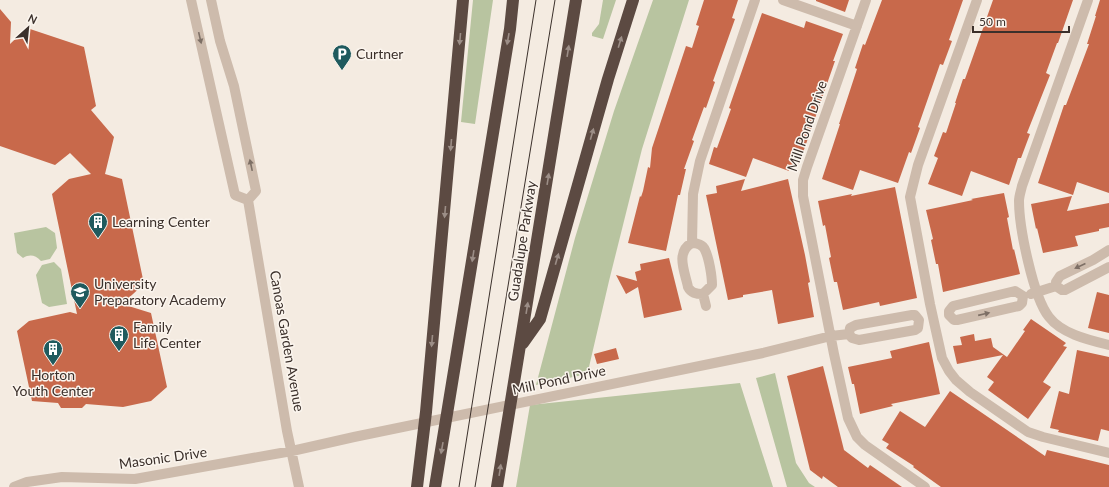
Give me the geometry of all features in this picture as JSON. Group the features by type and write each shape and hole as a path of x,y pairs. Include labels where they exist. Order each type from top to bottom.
{"highway":[{"path":"417,487 428,387 463,0"},
{"path":"435,487 513,0"},
{"name":"Guadalupe Parkway","path":"497,487 576,0"},
{"path":"521,346 540,319 606,86 633,0"}],"street":[{"path":"191,0 235,195 248,200 256,191 234,86 220,41 211,0"},
{"path":"692,243 693,194 700,161 755,0"},
{"path":"782,0 857,26"},
{"name":"Mill Pond Drive","path":"866,0 807,167 803,180 803,196 848,418 857,437 865,445 925,487"},
{"path":"977,0 918,165 910,197 942,358 956,380 970,392 1028,432 1109,453"},
{"path":"1088,0 1022,186 1019,199 1021,223 1033,280 1041,305 1049,318 1066,330 1085,339 1109,345"},
{"name":"Canoas Garden Avenue","path":"248,200 299,487"},
{"path":"692,243 702,246 706,250 712,285 703,294 695,294 690,291 686,281 681,255 684,249 692,243"},
{"path":"1056,286 1056,282 1060,276 1093,260 1109,250"},
{"name":"Mill Pond Drive","path":"949,315 949,311 954,306 1015,292 1023,296 1056,286 1062,290 1066,290 1109,267"},
{"path":"703,294 706,306"},
{"name":"Mill Pond Drive","path":"949,315 954,320 957,320 1019,306 1022,303 1023,296"},
{"name":"Mill Pond Drive","path":"848,334 850,328 856,325 912,315 915,315 920,320"},
{"name":"Mill Pond Drive","path":"920,320 949,315"},
{"name":"Mill Pond Drive","path":"848,334 852,338 859,340 915,330 918,328 920,320"},
{"name":"Mill Pond Drive","path":"292,451 763,353 831,336 848,334"},
{"name":"Masonic Drive","path":"14,487 27,482 62,477 136,479 292,451"}],"green space":[{"path":"473,0 493,0 475,124 461,122"},
{"path":"603,0 616,0 603,39 592,36 592,33 599,24"},
{"path":"653,0 689,0 642,149 587,374 536,385 575,238 614,111"},
{"path":"46,227 55,233 57,248 50,259 41,261 35,256 23,258 17,253 14,233"},
{"path":"54,262 61,269 67,304 49,307 42,303 36,275 42,265"},
{"path":"775,373 796,463 809,483 815,487 787,487 756,378"},
{"path":"740,383 773,487 516,487 530,405"}],"building":[{"path":"704,0 738,0 732,18 735,19 713,81 715,82 706,108 704,107 692,140 694,141 684,169 686,169 680,195 678,195 666,251 628,243 640,196 641,197 643,191 648,167 650,168 652,148 686,46 692,48 699,26 696,25"},
{"path":"816,0 849,0 845,12"},
{"path":"882,0 963,0 949,40 952,41 943,65 940,64 918,127 920,128 911,153 909,152 898,183 860,170 853,190 822,179 857,69 855,68 863,44 865,45"},
{"path":"993,0 1073,0 1046,73 1050,75 1027,133 1030,134 1021,158 1018,158 1009,185 971,171 962,196 928,184 938,158 934,156 943,132 946,133 963,79 965,79"},
{"path":"1100,0 1109,0 1109,193 1077,182 1073,195 1038,183 1064,105 1066,105 1089,44 1087,44"},
{"path":"0,9 11,22 10,44 27,28 84,47 96,106 91,110 114,137 105,174 122,179 144,284 122,304 151,313 167,387 151,401 123,407 86,404 82,408 61,408 58,403 32,401 17,331 29,321 70,312 77,314 52,194 69,179 91,174 70,153 55,165 0,146"},
{"path":"762,13 804,28 806,21 843,34 799,164 797,163 796,167 787,164 789,171 753,158 746,177 709,164 714,147 717,148 731,109 729,108"},
{"path":"745,179 741,191 788,179 805,255 814,317 778,324 772,290 743,295 743,297 728,300 706,195 717,193 716,186"},
{"path":"895,187 917,298 880,306 879,302 843,310 837,282 834,282 825,225 823,226 818,201"},
{"path":"1004,193 1013,250 1014,249 1020,274 943,292 926,210"},
{"path":"1072,196 1067,211 1109,203 1109,227 1099,229 1099,231 1075,236 1078,246 1043,253 1031,204"},
{"path":"669,258 682,310 644,318 638,287 626,294 616,275 637,281 635,272 641,270 640,264"},
{"path":"1097,292 1109,295 1109,333 1088,328"},
{"path":"1031,319 1066,343 1063,346 1067,347 1043,382 1051,387 1028,419 988,390 994,382 987,377 1003,355 957,364 953,346 962,345 960,337 974,334 975,341 991,338 993,347 1007,357 1025,331 1023,330"},
{"path":"929,342 940,394 891,404 893,406 860,414 854,384 852,384 848,367 892,358 890,351"},
{"path":"616,348 619,359 597,364 594,354"},
{"path":"1077,350 1109,357 1109,431 1101,429 1098,441 1058,432 1059,430 1050,428 1059,391 1069,394"},
{"path":"823,366 844,450 868,468 870,465 902,487 838,487 823,476 822,479 810,470 787,376"},
{"path":"950,391 1045,456 1047,450 1109,465 1109,487 941,487 913,467 914,466 886,448 889,444 882,440 900,411 925,427"}],"tram line":[{"path":"459,487 536,0"},
{"path":"475,487 555,0"}],"place":[{"name":"Curtner","path":"342,71"},
{"name":"Learning Center","path":"98,239"},
{"name":"University Preparatory Academy","path":"80,309"},
{"name":"Family Life Center","path":"119,352"},
{"name":"Horton Youth Center","path":"53,366"}]}
